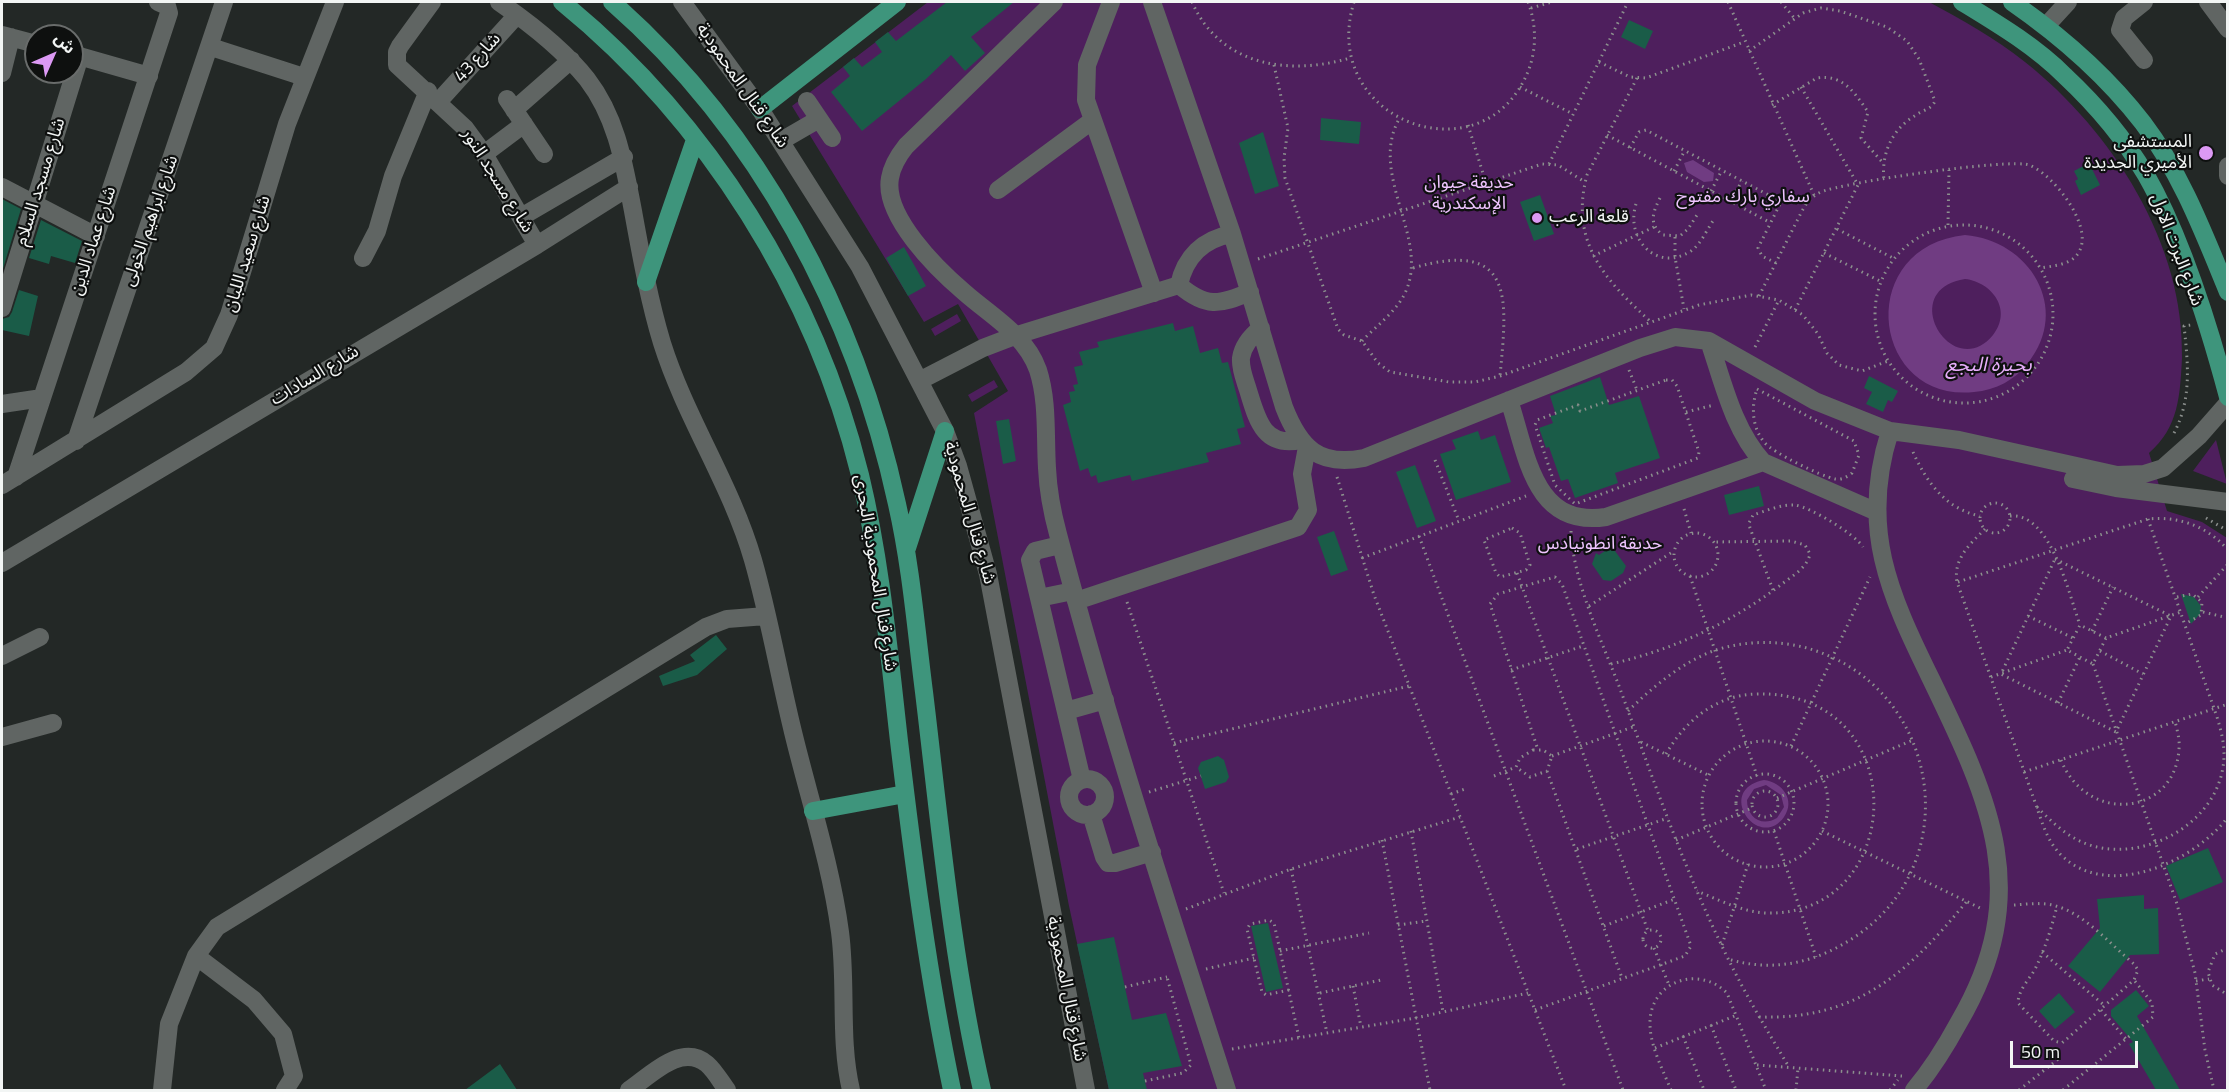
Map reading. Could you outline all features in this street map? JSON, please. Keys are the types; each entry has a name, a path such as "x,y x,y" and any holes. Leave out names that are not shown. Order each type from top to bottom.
{"main road":[{"name":"شارع قنال المحمودية البحرى","path":"562,2 628,63 695,140 736,195 780,268 818,347 845,422 862,487 880,584 925,943 952,1090"},
{"name":"شارع قنال المحمودية البحرى","path":"612,2 648,36 708,103 760,174 806,251 844,331 874,415 906,549 953,936 982,1090"},
{"path":"760,109 897,2"},
{"name":"شارع البرت الاول","path":"1962,2 2032,47 2064,75 2122,140 2146,175 2165,215 2224,371 2228,397"},
{"name":"شارع البرت الاول","path":"2012,2 2046,26 2083,57 2143,124 2188,200 2228,292"},
{"path":"646,282 695,140"},
{"path":"906,549 945,431"},
{"path":"813,811 905,794"}],"street":[{"name":"شارع ابراهيم الخولى","path":"76,441 211,47 224,2"},
{"name":"شارع سعيد اللبان","path":"9,481 186,372 214,348 224,333 304,77 335,2"},
{"name":"شارع مسجد النور","path":"432,2 397,52 396,59 401,71 434,96 465,128 484,154 537,245"},
{"path":"499,2 571,60 604,105 624,157 646,282 662,341 681,396 724,482 743,530 813,811 840,931 846,1088"},
{"name":"شارع قنال المحمودية","path":"682,2 760,109 860,267 945,431 969,502 988,574 1086,1090"},
{"path":"1054,2 906,146 892,167 889,180 890,195 901,220 923,249 962,290 1017,335 1029,352 1042,386 1049,488 1060,544 1105,700 1140,790 1152,852 1227,1090"},
{"path":"1111,2 1091,54 1085,77 1086,100 1154,293"},
{"path":"1039,598 1074,596 1121,586 1298,526 1308,510 1302,474 1304,444 1284,407 1232,234 1152,2"},
{"path":"2046,26 2068,2"},
{"path":"2144,2 2124,18 2121,30 2144,60"},
{"path":"2208,2 2228,28"},
{"name":"شارع عماد الدين","path":"9,481 42,398 149,76 169,13 163,4"},
{"name":"شارع 43","path":"363,258 377,231 393,176 434,96 517,15"},
{"path":"2,73 6,36 24,41"},
{"path":"211,47 304,77"},
{"path":"84,57 149,76"},
{"path":"484,154 515,111 571,60"},
{"name":"شارع مسجد السلام","path":"2,308 5,285 34,204 68,84"},
{"path":"807,101 832,138"},
{"path":"515,111 544,154"},
{"path":"781,141 819,119"},
{"path":"998,190 1093,120"},
{"path":"521,217 624,157"},
{"path":"2228,166 2228,176"},
{"path":"2,187 96,236"},
{"name":"شارع السادات","path":"2,563 537,245 629,187"},
{"path":"1179,285 1185,266 1197,250 1213,239 1232,234"},
{"path":"919,381 983,348 1017,335 1179,285"},
{"path":"1179,285 1196,297 1210,303 1225,302 1250,292"},
{"path":"1261,328 1247,341 1241,358 1241,368 1258,422 1267,433 1280,440 1304,444 1333,461 1364,458 1623,354 1675,337 1709,341 1815,400 1890,431 1912,435 1957,452 2228,502"},
{"path":"1709,341 1737,420 1763,462 1877,512"},
{"path":"2,404 42,398"},
{"path":"1509,400 1541,490 1554,506 1571,517 1581,519 1606,517 1763,462"},
{"path":"2128,483 2163,468 2199,436 2228,403"},
{"path":"1890,431 1880,471 1877,512 1884,568 1905,626 1945,707 1991,822 1998,855 1993,904 1999,920 1982,980 1952,1035 1914,1090"},
{"path":"1060,544 1038,550 1031,556 1082,780"},
{"path":"162,1090 169,1024 196,956 217,927 706,627 727,620 766,616"},
{"path":"2,656 40,637"},
{"path":"1066,711 1105,700"},
{"path":"2,737 53,723"},
{"path":"1082,780 1099,783 1105,794 1102,807 1091,814 1080,813 1069,799 1072,787 1082,780"},
{"path":"1105,794 1140,790"},
{"path":"1091,814 1104,857 1108,863 1152,852"},
{"path":"196,956 254,1000 283,1034 294,1076 285,1090"},
{"path":"629,1090 673,1059 688,1056 706,1064 727,1090"}],"path":[{"path":"1192,2 1204,24 1225,46 1251,60 1274,65 1313,66 1350,58"},
{"path":"1354,2 1348,29 1350,58 1368,93 1399,119 1426,128 1447,129 1468,125 1503,106 1520,87 1534,49 1531,8 1528,2"},
{"path":"1531,8 1552,2"},
{"path":"1549,164 1628,2"},
{"path":"1728,2 1814,195"},
{"path":"1781,2 1795,19"},
{"path":"1749,51 1803,13 1821,8 1840,11 1898,33 1914,49 1935,98 1935,104 1899,128 1889,144 1883,163 1884,181"},
{"path":"1599,62 1636,78 1646,78 1744,42"},
{"path":"1274,65 1288,128 1283,168 1338,328 1344,335 1362,341 1378,363 1397,374 1462,382 1500,376 1684,310 1715,300 1741,296 1759,296 1779,300 1795,310 1811,324 1827,353 1839,365 1862,370 1888,360"},
{"path":"1772,105 1821,77 1851,87 1868,112 1861,138 1883,163"},
{"path":"1636,78 1585,182 1583,216 1593,256 1613,286 1651,322"},
{"path":"1520,87 1573,114"},
{"path":"1801,87 1858,185"},
{"path":"1362,341 1397,306 1407,289 1413,268 1390,158 1391,138 1399,119"},
{"path":"1468,125 1486,183"},
{"path":"1630,148 1639,132 1644,129 1779,201 1759,243 1758,251 1761,256 1776,263"},
{"path":"1607,135 1770,223"},
{"path":"1674,171 1685,150"},
{"path":"1759,296 1802,211 1814,195 1826,190 1950,170 2019,163 2039,170 2055,183 2080,226 2083,242 2073,259 2041,268"},
{"path":"1242,265 1534,166 1549,164 1567,169 1585,182"},
{"path":"1711,191 1722,170"},
{"path":"1948,225 1950,170"},
{"path":"1730,201 1742,181"},
{"path":"1795,310 1858,185"},
{"path":"1660,198 1653,212 1654,226 1663,235 1675,237 1688,229 1697,215"},
{"path":"1636,204 1632,222 1636,236 1644,247 1655,254 1675,257 1697,246 1713,221"},
{"path":"1948,225 1974,225 2000,231 2022,246 2041,268 2053,303 2052,330 2040,361 2018,386 1994,398 1954,403 1916,389 1888,360 1877,335 1875,322 1880,281 1893,258 1923,234 1948,225"},
{"path":"1593,256 1654,226"},
{"path":"1837,229 1893,258"},
{"path":"1675,237 1675,257 1684,310"},
{"path":"1824,253 1880,281"},
{"path":"1413,268 1443,261 1468,260 1484,266 1496,278 1503,293 1506,309 1500,376"},
{"path":"1747,362 1779,300"},
{"path":"2174,434 2183,410 2188,380 2184,326 2204,322"},
{"path":"1623,354 1637,390"},
{"path":"1669,379 1675,382 1699,452 1698,458 1575,504 1555,485 1535,422 1539,418 1578,405 1580,411 1637,390 1669,379"},
{"path":"1757,389 1787,405 1848,436 1857,447 1858,462 1852,474 1842,479 1827,477 1781,454 1763,441 1759,432 1752,406 1757,389"},
{"path":"1435,460 1460,521"},
{"path":"1333,461 1362,558 1409,686 1566,1090"},
{"path":"1362,558 1541,490"},
{"path":"1678,491 1691,533"},
{"path":"1773,590 1749,523 1753,515 1796,505 1806,508 1855,537 1864,549"},
{"path":"1989,505 2002,505 2010,516 2008,525 2002,531 1993,533 1985,529 1980,516 1989,505"},
{"path":"2010,516 2022,517 2036,526 2047,538 2080,625 2106,638 2181,612"},
{"path":"1571,517 1571,541 1589,606 1676,840 1721,946 1789,1067"},
{"path":"1958,582 2148,519 2170,519 2195,525 2216,538 2228,550"},
{"path":"2036,806 2062,831 2090,845 2119,850 2154,844 2191,822 2216,789 2223,768 2224,747 2214,708 2148,519"},
{"path":"1512,528 1518,530 1530,565 1517,573 1503,578 1498,576 1484,543 1485,538 1512,528"},
{"path":"1985,529 1962,555 1956,569 1958,582 2036,806 2048,837 2060,854 2085,870 2110,875 2162,865 2204,842 2228,817"},
{"path":"1589,606 1674,551 1680,539 1691,533 1704,534 1714,542 1719,553 1716,565 1708,574 1690,576"},
{"path":"1419,536 1623,1090"},
{"path":"1611,664 1657,652 1708,632 1773,590 1807,563 1810,551 1796,542 1714,542"},
{"path":"1674,551 1676,564 1690,576 1757,776"},
{"path":"2055,559 2171,616"},
{"path":"2001,674 2055,559"},
{"path":"2198,597 2228,564"},
{"path":"1791,746 1872,572 1876,582"},
{"path":"1517,573 1648,931"},
{"path":"1535,1010 1684,956 1690,949 1690,940 1560,581 1555,577 1548,577 1498,594 1490,604 1538,750"},
{"path":"1121,586 1224,893"},
{"path":"2092,631 2113,587"},
{"path":"2176,597 2187,594 2198,597 2202,602 2203,612 2198,618 2185,624"},
{"path":"2203,612 2228,618"},
{"path":"2028,616 2073,638"},
{"path":"2116,732 2171,616"},
{"path":"1991,677 2067,650 2080,625"},
{"path":"2093,664 2106,638"},
{"path":"1628,711 1668,676 1714,651 1743,644 1772,642 1799,646 1832,657 1852,667 1877,687 1898,712 1913,740 1923,773 1926,806 1923,839 1910,873 1893,901 1869,926 1844,944 1816,957 1772,966 1728,959"},
{"path":"1511,670 1583,645"},
{"path":"2067,650 2093,664 2154,844 2177,904 2196,981 2205,1050 2214,1090"},
{"path":"2100,651 2143,674"},
{"path":"2058,703 2080,657"},
{"path":"2001,674 2116,732"},
{"path":"1174,743 1409,686"},
{"path":"1666,754 1692,720 1730,698 1766,693 1811,704 1828,713 1846,729 1867,760 1873,777 1876,806 1870,837 1864,852 1848,876 1831,891 1799,908 1764,913 1697,891"},
{"path":"2024,772 2228,704"},
{"path":"2061,760 2073,783 2089,797 2115,805 2140,801 2160,788 2174,769 2179,748 2175,721"},
{"path":"1494,776 1516,767 1524,754 1538,750 1552,756 1633,727"},
{"path":"1777,798 1913,740"},
{"path":"1768,741 1791,746 1813,763 1823,779 1828,800 1822,831 1810,848 1784,864 1766,867 1748,864 1727,854 1707,828 1702,801 1709,775 1720,759 1745,743 1768,741"},
{"path":"1640,742 1709,775"},
{"path":"1552,756 1547,771 1623,979"},
{"path":"1516,767 1530,777 1547,771"},
{"path":"1140,790 1201,776"},
{"path":"1757,776 1773,776 1787,785 1792,792 1794,808 1791,815 1781,828 1774,831 1757,831 1749,827 1738,814 1739,791 1743,784 1757,776"},
{"path":"1451,794 1465,789"},
{"path":"1760,791 1770,791 1777,798 1778,809 1770,816 1760,816 1752,808 1753,798 1760,791"},
{"path":"1676,840 1752,808"},
{"path":"1184,909 1292,868 1460,817"},
{"path":"1577,849 1668,818"},
{"path":"1411,831 1443,1012"},
{"path":"1774,831 1816,957"},
{"path":"1822,831 1984,910 1993,904 2057,906 2078,917 2134,964 2138,970 2133,980 2062,1043 2054,1041 2021,1009 2018,998 2043,952 2057,906"},
{"path":"1382,840 1430,1090"},
{"path":"1721,946 1748,864"},
{"path":"1292,868 1327,1033"},
{"path":"1604,926 1675,899"},
{"path":"1759,1017 1811,1015 1845,1006 1869,994 1913,960 1967,901"},
{"path":"1398,925 1427,920"},
{"path":"1289,990 1268,995 1262,992 1248,925 1273,922 1289,990 1299,1038"},
{"path":"1648,931 1659,934 1660,943 1654,948"},
{"path":"1648,931 1643,938 1644,942 1646,946 1654,948"},
{"path":"1280,951 1369,933"},
{"path":"1654,948 1669,985"},
{"path":"2228,948 2221,950 2211,959 2209,979 2217,990 2228,995"},
{"path":"2043,952 2105,1006"},
{"path":"1145,1081 1183,1073 1191,1065 1167,977"},
{"path":"1671,1090 1655,1048 1650,1027 1650,1014 1654,1003 1669,985 1686,978 1709,981 1726,993 1738,1015 1766,1090"},
{"path":"2196,981 2209,979"},
{"path":"2063,1090 2150,1021 2154,1012 2152,1003 2133,980"},
{"path":"1320,993 1381,981"},
{"path":"1353,986 1361,1027"},
{"path":"1228,1050 1416,1018 1528,993"},
{"path":"2101,1010 2126,1039"},
{"path":"1655,1048 1738,1015"},
{"path":"1711,1025 1736,1090"},
{"path":"1683,1036 1704,1090"},
{"path":"2019,1090 2061,1057"},
{"path":"1756,1065 1902,1076"},
{"path":"1890,1090 1909,1066"},
{"path":"1796,1090 1798,1068"}],"green space":[{"name":"حديقة انطونيادس","path":"928,2 1929,2 1990,37 2025,62 2087,121 2114,156 2157,232 2171,273 2180,315 2182,358 2176,410 2167,432 2149,453 2167,511 2202,522 2227,538 2227,1090 1109,1090 1069,906 974,413 1008,391 958,304 924,322 792,106"},
{"path":"957,314 961,321 935,336 931,329"},
{"path":"994,380 998,387 972,402 968,395"},
{"path":"2216,440 2227,484 2193,471"}],"water":[{"path":"1693,160 1714,173 1713,181 1704,182 1687,172 1684,163"},
{"name":"بحيرة البجع","path":"1965,235 1988,240 2008,249 2025,263 2037,280 2044,300 2046,320 2041,342 2023,369 2004,383 1974,392 1939,389 1913,374 1896,350 1889,322 1891,293 1905,266 1929,246","holes":["1965,279 1975,281 1991,291 1997,299 2001,316 1999,326 1993,335 1977,347 1962,348 1948,342 1938,330 1933,314 1934,299 1944,287"]},
{"path":"1764,780 1771,781 1785,793 1788,798 1787,811 1774,826 1763,827 1754,823 1746,815 1742,805 1743,795 1749,786","holes":["1766,785 1781,795 1784,807 1777,818 1766,822 1761,821 1750,812 1747,800 1754,789"]}],"building":[{"path":"947,2 1014,2 971,37 985,53 965,71 951,55 926,79 862,131 831,92 850,76 843,67 854,58 862,67 882,52 875,42 888,32 896,41"},
{"path":"1629,20 1653,31 1645,49 1621,37"},
{"path":"1321,118 1361,122 1359,144 1320,140"},
{"path":"1263,132 1279,186 1255,194 1239,143"},
{"path":"2089,163 2100,185 2081,195 2075,181 2078,179 2074,171"},
{"name":"قلعة الرعب","path":"1540,195 1554,234 1534,241 1520,202"},
{"path":"2,199 21,209 2,272"},
{"path":"41,220 82,241 75,263 51,256 49,264 29,258"},
{"path":"904,247 926,286 908,296 886,258"},
{"path":"19,290 38,296 29,336 2,330 2,319 9,317 12,312"},
{"path":"1173,323 1175,331 1193,326 1200,353 1218,348 1222,363 1228,362 1245,427 1237,429 1241,444 1206,453 1209,462 1132,481 1130,475 1098,483 1096,475 1091,477 1088,468 1080,471 1063,405 1071,402 1069,392 1075,391 1073,385 1078,384 1074,367 1083,365 1079,352 1099,347 1097,342"},
{"path":"1869,376 1898,391 1892,402 1888,400 1883,412 1866,404 1872,392 1864,388"},
{"path":"1600,377 1609,405 1639,396 1660,458 1615,473 1618,483 1575,498 1568,479 1561,481 1549,447 1546,448 1539,428 1553,423 1550,416 1556,415 1550,396"},
{"path":"1009,419 1016,461 1003,464 996,421"},
{"path":"1478,431 1481,440 1495,435 1511,482 1456,500 1440,454 1456,449 1452,440"},
{"path":"1415,465 1436,521 1417,528 1396,472"},
{"path":"1759,486 1764,506 1729,515 1724,495"},
{"path":"1334,531 1348,570 1331,576 1317,537"},
{"path":"1609,548 1615,551 1626,566 1623,573 1611,581 1603,580 1592,564 1596,553 1599,555"},
{"path":"2181,594 2194,597 2201,606 2200,614 2191,624"},
{"path":"716,635 727,649 697,675 663,686 659,676 695,661 690,655"},
{"path":"1218,756 1224,760 1229,777 1226,782 1205,789 1198,768 1201,762"},
{"path":"2208,848 2223,882 2180,900 2166,866"},
{"path":"2144,895 2144,909 2158,908 2159,954 2130,955 2100,992 2068,966 2100,928 2097,899"},
{"path":"1268,923 1283,988 1266,992 1251,926"},
{"path":"1114,937 1132,1020 1166,1013 1182,1066 1143,1073 1147,1090 1109,1090 1077,944"},
{"path":"2136,990 2149,1006 2137,1016 2180,1090 2156,1090 2129,1044 2133,1042 2111,1016 2111,1010"},
{"path":"2059,993 2075,1012 2055,1029 2039,1011"},
{"path":"500,1064 517,1090 465,1090"}],"place":[{"name":"المستشفى الأميري الجديدة","path":"2206,153"},
{"name":"قلعة الرعب","path":"1537,218"}],"park label":[{"name":"حديقة حيوان الإسكندرية","path":"1469,194"},
{"name":"سفاري بارك مفتوح","path":"1743,198"}]}
